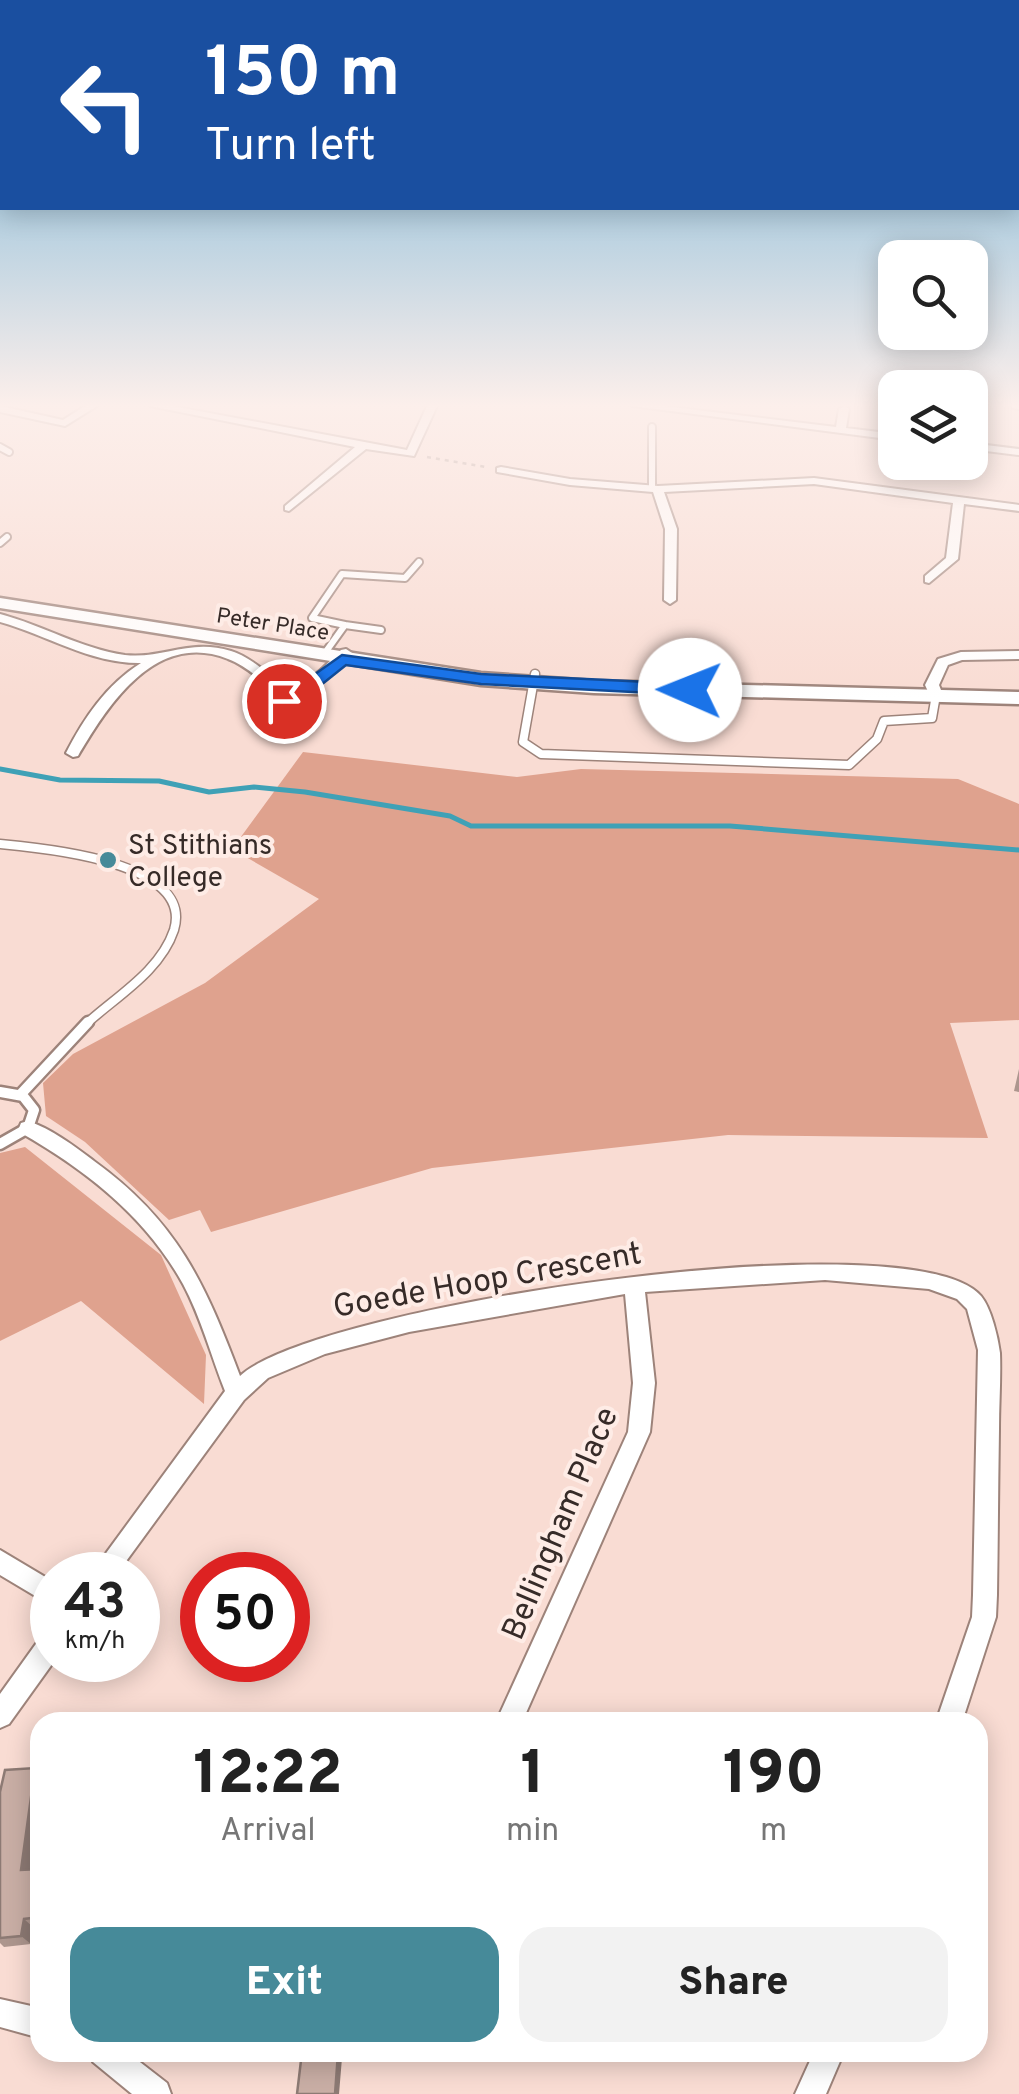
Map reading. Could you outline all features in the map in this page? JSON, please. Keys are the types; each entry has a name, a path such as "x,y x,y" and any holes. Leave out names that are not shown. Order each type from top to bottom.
{"main road":[{"name":"Peter Place","path":"0,600 398,664 534,679 934,690 1019,698"},
{"name":"Peter Place","path":"934,690 1019,686"}],"street":[{"path":"289,508 294,504"},
{"path":"661,504 671,529 670,600"},
{"path":"929,580 952,559 959,504"},
{"path":"987,504 1019,508"},
{"path":"0,618 113,660 132,674"},
{"path":"113,660 152,659 194,650 230,655 280,688 276,693 280,700 304,694 338,655"},
{"path":"934,690 943,662 952,658 1019,656"},
{"path":"73,753 89,722 132,674 152,659"},
{"path":"258,722 272,732 292,731 308,714 304,694"},
{"path":"28,1128 63,1147 97,1174 172,1247 192,1282 236,1393"},
{"name":"Goede Hoop Crescent","path":"119,1552 236,1393 260,1371 323,1345 409,1323 634,1284 856,1272 930,1280 964,1293 976,1304 989,1350 984,1617 952,1712"},
{"name":"Bellingham Place","path":"513,1712 639,1432 644,1382 634,1284"},
{"path":"0,1562 30,1580"},
{"path":"0,1714 30,1672"},
{"path":"0,2013 30,2020"},
{"path":"115,2062 156,2094"},
{"path":"810,2094 825,2062"}],"lane":[{"path":"0,543 7,537"},
{"path":"381,630 312,618 342,574 405,578 418,562"},
{"path":"338,655 345,625"},
{"path":"534,679 524,742 541,754 834,766 860,758 877,739 884,720 932,718 934,690"},
{"path":"0,844 134,868 164,889 173,907 174,928 158,960 72,1037 20,1095"},
{"path":"0,1092 20,1095 34,1110 28,1128 0,1144"}],"shaded area":[{"path":"303,752 517,777 581,769 958,779 1019,804 1019,1020 950,1023 988,1138 728,1135 432,1168 211,1232 200,1210 169,1220 85,1142 46,1116 43,1083 73,1054 205,983 319,899 232,849"},
{"path":"25,1147 161,1255 206,1355 204,1404 81,1301 0,1341 0,1153"}],"building":[{"path":"30,1768 30,1804 21,1870 30,1870 30,1918 24,1919 21,1936 0,1938 0,1792 5,1770"},
{"path":"301,2062 337,2062 335,2094 297,2094"}],"waterway":[{"path":"0,769 60,780 159,781 209,792 254,787 305,792 450,816 471,826 730,826 1019,850"}],"place":[{"name":"St Stithians College","path":"108,860"}],"route":[{"path":"284,701 305,699 310,694 308,688 342,660 481,679 690,690"}]}
